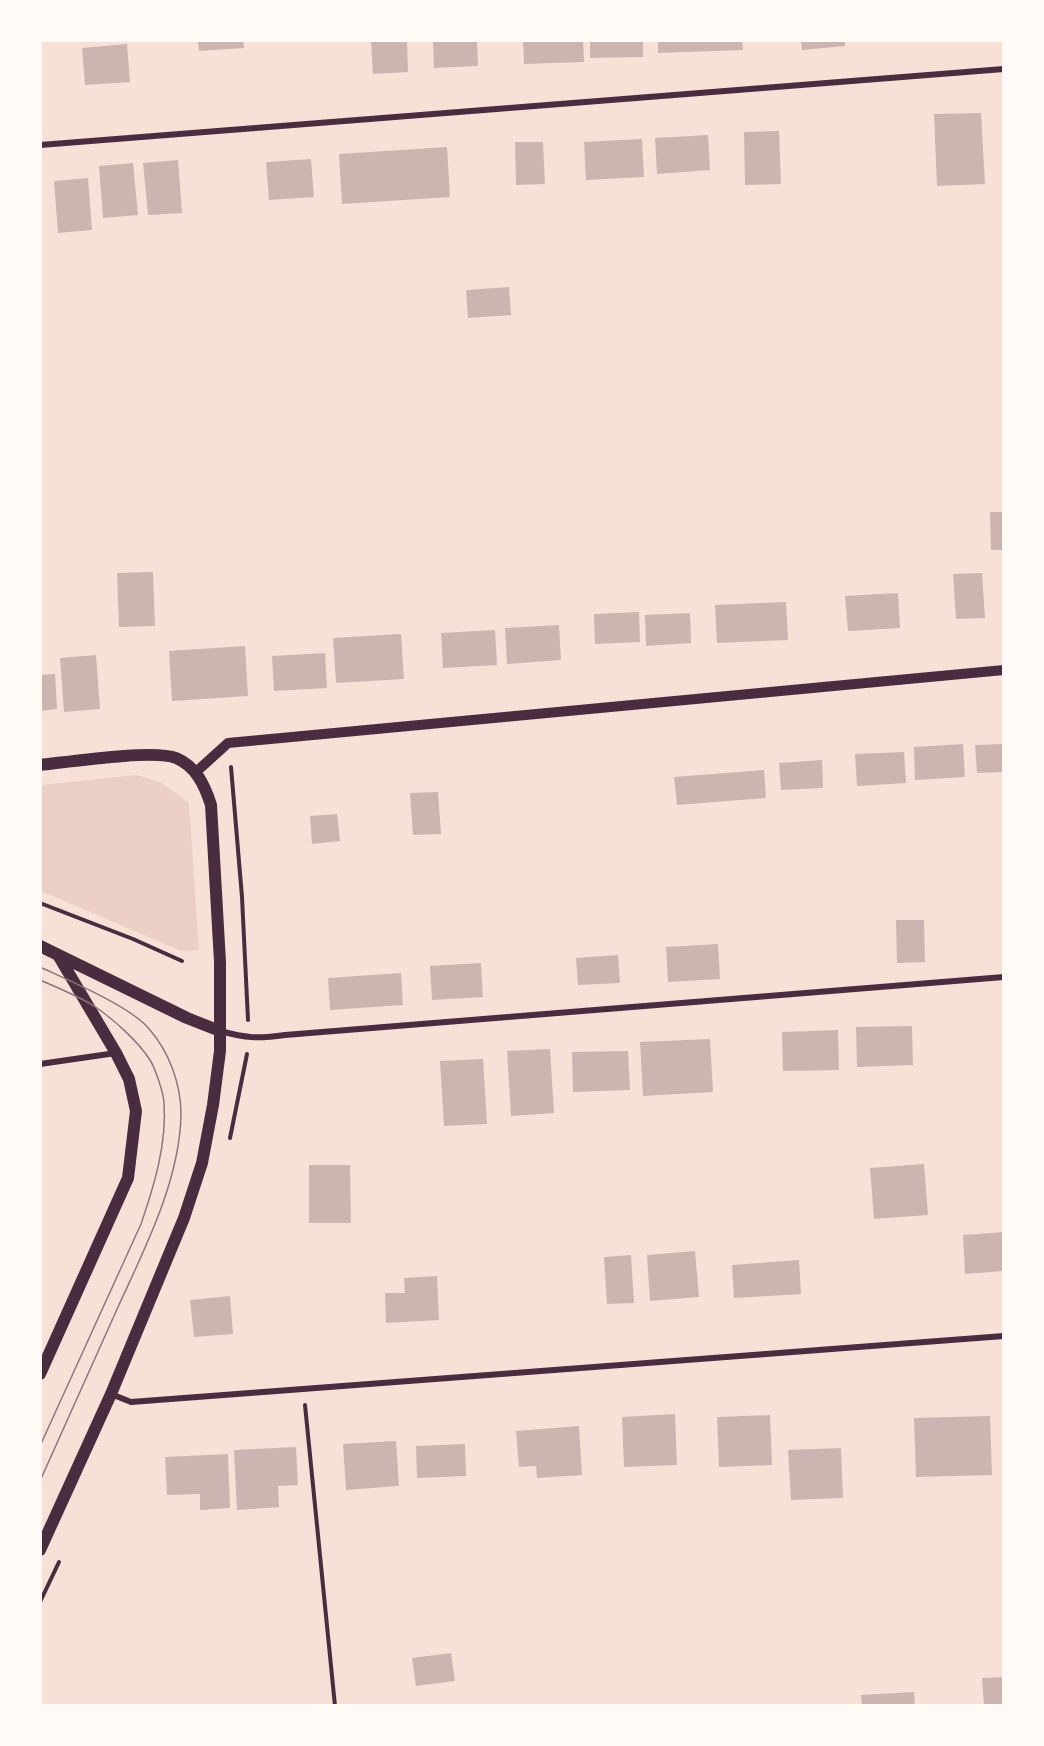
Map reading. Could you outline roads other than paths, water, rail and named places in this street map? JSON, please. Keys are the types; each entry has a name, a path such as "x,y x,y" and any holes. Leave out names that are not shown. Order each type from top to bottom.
{"main road":[{"path":"40,765 148,754 176,757 196,772 206,789 211,805 220,962 220,1051 215,1094 202,1163 184,1218 111,1394 40,1550"},
{"path":"40,946 187,1018 220,1031"},
{"path":"40,1374 128,1178 136,1111 129,1079 116,1053 58,955"}],"street":[{"path":"40,145 1004,69"},
{"path":"196,772 228,743 1004,670"},
{"path":"220,1031 250,1038 1004,977"},
{"path":"40,1064 116,1053"},
{"path":"111,1394 131,1402 1004,1336"}],"tram line":[{"path":"40,967 115,1003 150,1030 163,1048 173,1069 179,1091 181,1114 175,1164 159,1213 40,1481"},
{"path":"40,980 94,1006 132,1038 150,1060 164,1099 164,1134 158,1165 141,1224 40,1446"}]}
